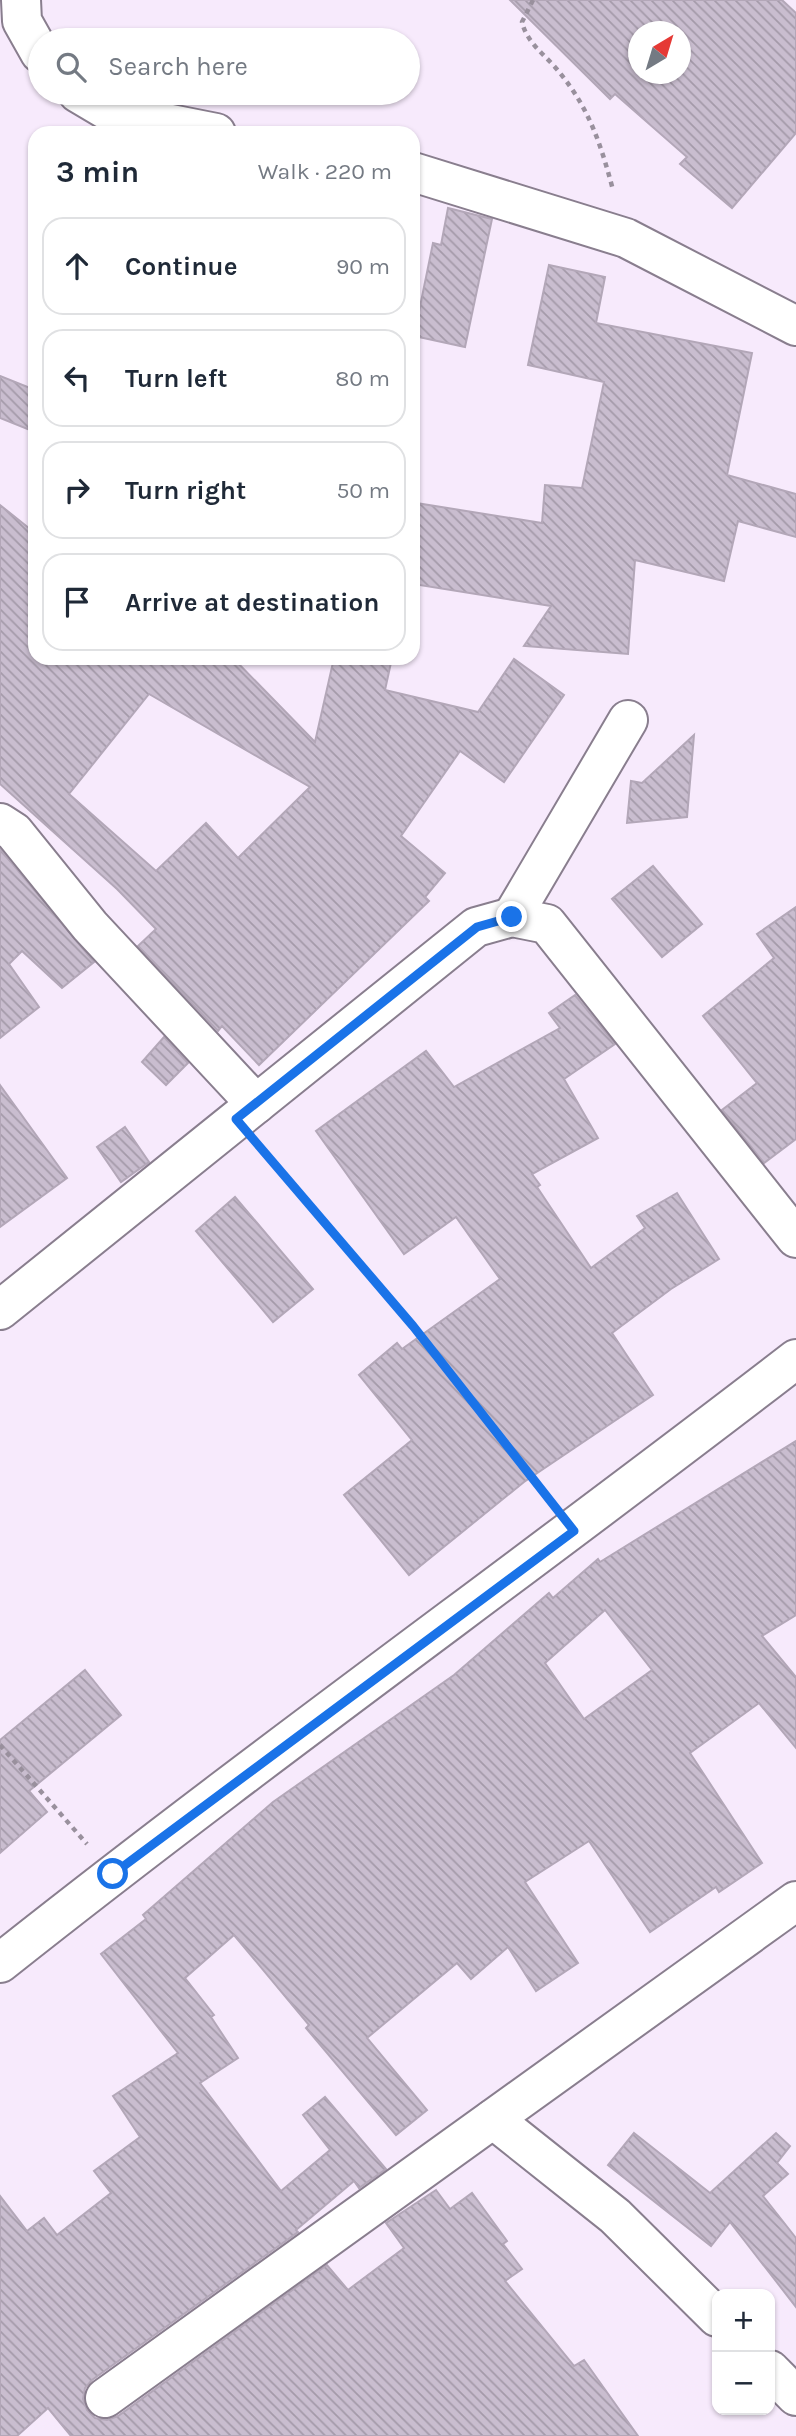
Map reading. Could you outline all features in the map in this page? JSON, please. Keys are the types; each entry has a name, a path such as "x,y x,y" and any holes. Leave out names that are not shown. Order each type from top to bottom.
{"street":[{"path":"22,0 22,21 28,32"},
{"path":"98,105 110,112 181,126"},
{"path":"420,174 626,238 796,327"},
{"path":"512,917 628,720"},
{"path":"0,823 14,832 246,1111"},
{"path":"0,1310 477,927 512,917 547,924 796,1238"},
{"path":"0,1963 113,1874 574,1531 796,1359"},
{"path":"104,2398 796,1901"},
{"path":"493,2119 615,2216 712,2312"},
{"path":"775,2375 796,2396"}],"path":[{"path":"533,0 522,22 525,34 561,73 598,133 626,238"},
{"path":"246,1111 574,1531"},
{"path":"0,1745 113,1874"}],"building":[{"path":"510,0 782,0 796,13 796,133 732,208 680,164 687,157 615,94 610,99"},
{"path":"448,208 492,219 465,347 420,337 420,307 433,243 441,245"},
{"path":"549,265 605,277 596,323 752,353 727,475 796,494 796,537 738,521 724,581 635,560 628,654 524,646 551,606 420,585 420,504 542,523 545,485 582,488 604,382 528,365"},
{"path":"0,376 28,387 28,429 0,418"},
{"path":"0,505 28,527 28,665 240,665 315,742 332,665 390,665 385,690 478,712 514,659 564,695 504,782 460,751 401,836 445,873 425,897 429,901 259,1065 222,1026 218,1031 138,946 156,929 117,889 0,784","holes":["149,694 310,787 238,858 206,823 156,871 69,794"]},
{"path":"694,735 687,817 627,823 631,781 642,783"},
{"path":"0,849 94,962 62,988 22,951 9,964 39,1007 0,1038"},
{"path":"653,866 702,924 662,957 612,899"},
{"path":"796,907 796,1139 764,1163 722,1110 757,1083 703,1016 774,958 757,934"},
{"path":"575,995 615,1044 564,1079 598,1138 532,1174 540,1185 537,1187 591,1268 645,1228 637,1216 677,1193 719,1259 671,1289 612,1333 653,1395 524,1482 409,1575 344,1495 412,1440 359,1375 397,1343 402,1349 500,1279 456,1217 404,1254 316,1131 426,1051 454,1087 560,1028 549,1013"},
{"path":"164,1037 188,1063 166,1085 142,1062"},
{"path":"0,1085 67,1178 0,1227"},
{"path":"125,1127 149,1162 121,1182 97,1147"},
{"path":"235,1197 313,1289 273,1322 196,1231"},
{"path":"796,1441 796,1615 762,1636 796,1677 796,1748 759,1703 690,1753 762,1863 719,1892 716,1887 650,1932 589,1841 525,1882 578,1963 536,1991 508,1947 471,1979 457,1963 367,2038 427,2110 396,2135 306,2028 309,2025 234,1935 185,1978 214,2015 211,2017 238,2058 200,2083 281,2191 330,2150 303,2115 325,2097 386,2169 359,2188 354,2181 296,2230 298,2232 92,2380 85,2388 83,2399 87,2410 95,2418 107,2420 118,2416 327,2265 348,2290 404,2248 386,2223 436,2190 450,2209 472,2193 507,2241 503,2244 522,2269 505,2281 574,2366 584,2360 638,2436 71,2436 48,2408 17,2436 0,2436 0,2196 27,2231 44,2218 57,2235 111,2193 94,2171 140,2137 113,2096 178,2053 101,1954 146,1919 143,1915 273,1802 454,1675 549,1593 553,1598 598,1559 600,1562","holes":["605,1610 652,1670 584,1719 545,1663"]},
{"path":"85,1670 121,1715 29,1791 47,1812 0,1853 0,1740"},
{"path":"634,2133 710,2193 776,2133 790,2146 777,2163 788,2174 763,2196 796,2238 796,2307 730,2222 711,2246 608,2165"}],"route":[{"path":"113,1874 574,1531 413,1326 236,1119 477,927 512,917"}]}
